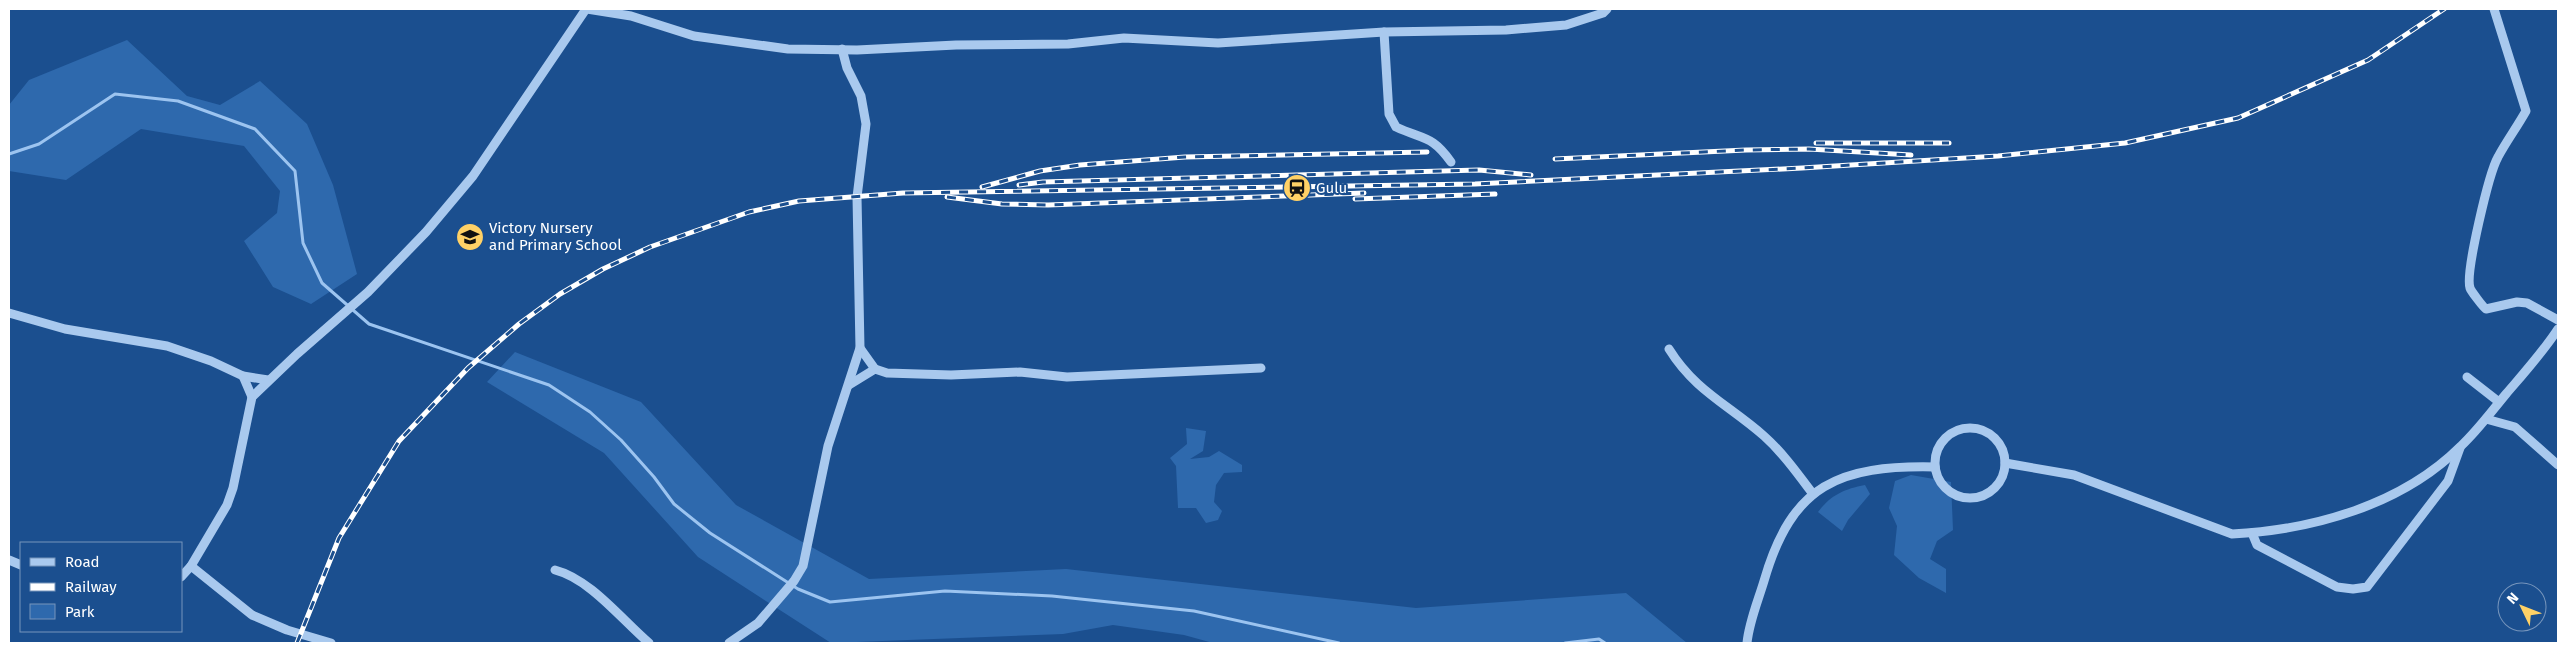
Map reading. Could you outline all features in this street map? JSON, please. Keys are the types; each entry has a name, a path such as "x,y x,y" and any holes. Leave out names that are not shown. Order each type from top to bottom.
{"street":[{"path":"182,576 191,566 227,505 233,488 252,397 268,380 368,292 426,232 473,176 587,9 631,16 694,36 788,48 842,49 1068,44 1124,38 1218,44 1384,32 1506,30 1566,25 1603,13 1607,9"},
{"path":"2494,9 2526,111 2497,159 2484,197 2470,271 2470,290 2486,309 2518,302 2527,303 2558,320"},
{"path":"1384,32 1389,114 1396,127 1428,138 1442,149 1452,162"},
{"path":"729,643 758,622 794,581 802,566 828,446 860,348 857,197 866,124 861,96 847,68 842,49"},
{"path":"9,313 65,329 167,346 211,361 243,376 268,380"},
{"path":"2005,463 2074,474 2232,534 2252,533 2338,518 2380,501 2429,473 2460,447 2486,419 2558,329"},
{"path":"860,348 875,369 886,373 1020,372 1068,377 1261,368"},
{"path":"1669,349 1680,366 1706,392 1779,450 1814,494"},
{"path":"849,385 875,369"},
{"path":"243,376 252,397"},
{"path":"2467,377 2500,402"},
{"path":"2486,419 2515,427 2558,465"},
{"path":"1976,427 1993,435 2004,450 2005,469 1997,486 1982,496 1964,498 1947,490 1936,475 1935,468 1934,457 1942,440 1957,429 1976,427"},
{"path":"2252,533 2257,546 2338,587 2353,589 2366,587 2448,481 2460,447"},
{"path":"1747,643 1777,540 1796,510 1825,485 1852,473 1879,468 1935,468"},
{"path":"191,566 252,615 287,630 331,643"},
{"path":"555,570 572,575 587,586 648,643"}],"green space":[{"path":"127,40 187,96 220,105 260,81 307,124 333,185 357,274 311,304 273,287 244,241 277,213 280,191 244,146 141,129 66,180 9,171 9,105 29,80"},
{"path":"515,352 641,402 736,505 869,579 1066,569 1416,608 1626,593 1687,643 1213,643 1184,635 1113,625 1063,634 831,643 698,557 604,453 487,382"},
{"path":"1186,428 1206,431 1203,451 1190,459 1209,457 1219,451 1242,465 1242,472 1224,473 1216,485 1214,502 1222,511 1218,520 1206,523 1196,508 1178,508 1176,466 1170,458 1187,444"},
{"path":"1911,475 1951,482 1953,530 1937,541 1930,559 1946,569 1946,593 1919,578 1894,555 1897,526 1889,508 1895,481"},
{"path":"1865,485 1870,494 1848,520 1842,531 1818,512 1838,494"}],"waterway":[{"path":"9,154 39,144 115,94 178,101 255,129 295,171 303,243 322,283 369,324 549,385 590,412 621,440 654,477 674,504 710,533 798,589 830,602 945,591 1052,596 1194,611 1339,643"},
{"path":"1565,643 1599,639 1605,643"}],"railway":[{"path":"297,643 339,538 399,441 468,368 519,324 560,294 603,269 650,247 749,212 799,201 903,193 1475,184 1802,168 1998,156 2125,143 2238,118 2368,60 2444,9"},
{"path":"1816,143 1949,143"},
{"path":"1555,159 1809,149 1911,155"},
{"path":"982,187 1040,171 1080,165 1185,157 1427,152"},
{"path":"1019,185 1043,182 1479,170 1531,175"},
{"path":"947,197 1002,204 1048,205 1364,193"},
{"path":"1355,199 1495,194"}],"place":[{"name":"Gulu","path":"1297,188"},
{"name":"Victory Nursery and Primary School","path":"470,237"}]}
